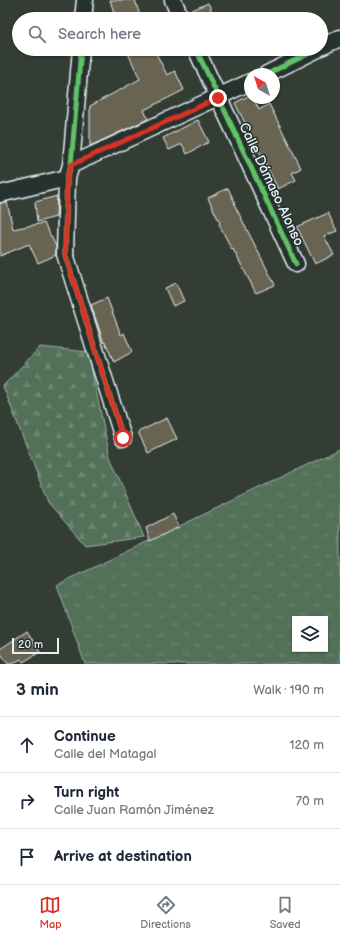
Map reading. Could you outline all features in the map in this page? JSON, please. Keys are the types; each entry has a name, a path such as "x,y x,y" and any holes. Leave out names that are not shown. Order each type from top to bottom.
{"street":[{"path":"84,12 85,0"},
{"path":"173,0 179,12"},
{"path":"328,44 340,38"},
{"path":"80,56 69,171 65,254 123,438"},
{"name":"Calle Dámaso Alonso","path":"199,56 296,264"},
{"path":"279,68 304,56"},
{"path":"0,194 69,171 244,85"}],"green space":[{"path":"40,347 88,352 110,457 144,537 85,545 48,502 3,386"},
{"path":"340,449 340,664 85,664 57,585"}],"building":[{"path":"110,0 135,0 139,12 114,12"},
{"path":"208,3 212,12 188,12"},
{"path":"129,56 158,56 167,75 175,71 184,90 144,110 148,119 90,146 90,106 140,79"},
{"path":"244,98 244,104 256,104 259,110 269,104 301,168 292,173 296,180 278,189 235,103"},
{"path":"198,120 209,142 187,154 182,144 169,150 163,138"},
{"path":"228,188 235,203 234,204 275,285 256,293 233,249 232,250 208,198"},
{"path":"57,196 56,217 37,222 35,202"},
{"path":"7,202 13,229 44,223 56,246 56,255 38,263 29,244 0,256 0,203"},
{"path":"328,213 337,231 324,236 334,255 315,264 297,227"},
{"path":"176,283 184,301 173,306 165,288"},
{"path":"107,298 121,335 124,333 132,352 114,362 105,342 104,343 91,305"},
{"path":"167,418 177,439 148,453 138,432"},
{"path":"173,514 179,527 150,541 146,528"},
{"path":"27,631 40,652 23,662 21,659 12,664 8,664 0,652 0,649"}],"cycle path":[{"path":"80,56 71,165 67,178 65,254 123,438"},
{"path":"199,56 296,264"},
{"path":"279,68 304,56"}],"route":[{"path":"123,438 65,254 67,178 71,165 218,98"}]}
